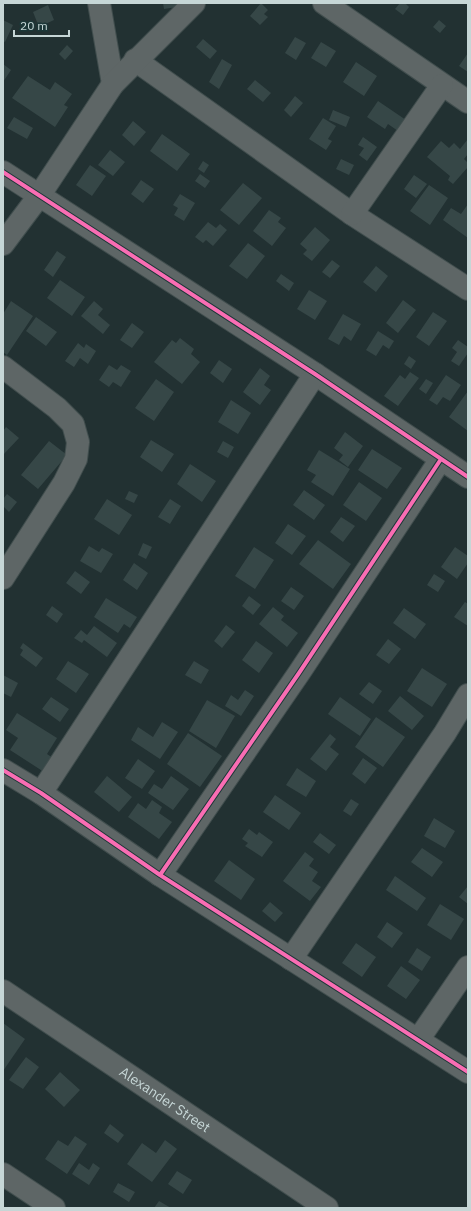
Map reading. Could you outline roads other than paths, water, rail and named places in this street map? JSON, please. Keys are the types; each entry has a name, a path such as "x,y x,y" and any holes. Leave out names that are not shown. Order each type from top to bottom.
{"street":[{"path":"99,3 113,84"},
{"path":"3,244 39,196 113,84 135,60 194,3"},
{"path":"324,3 468,102"},
{"path":"135,60 352,214 468,289"},
{"path":"352,214 442,85"},
{"path":"3,172 314,374 468,477"},
{"path":"3,367 57,408 73,424 78,442 76,459 64,483 3,578"},
{"path":"42,793 314,374"},
{"path":"160,875 299,673 441,459"},
{"path":"291,959 445,732 468,695"},
{"path":"3,770 42,793 160,875 468,1072"},
{"path":"418,1040 468,967"},
{"name":"Alexander Street","path":"3,991 327,1208"},
{"path":"3,1174 54,1208"}]}
